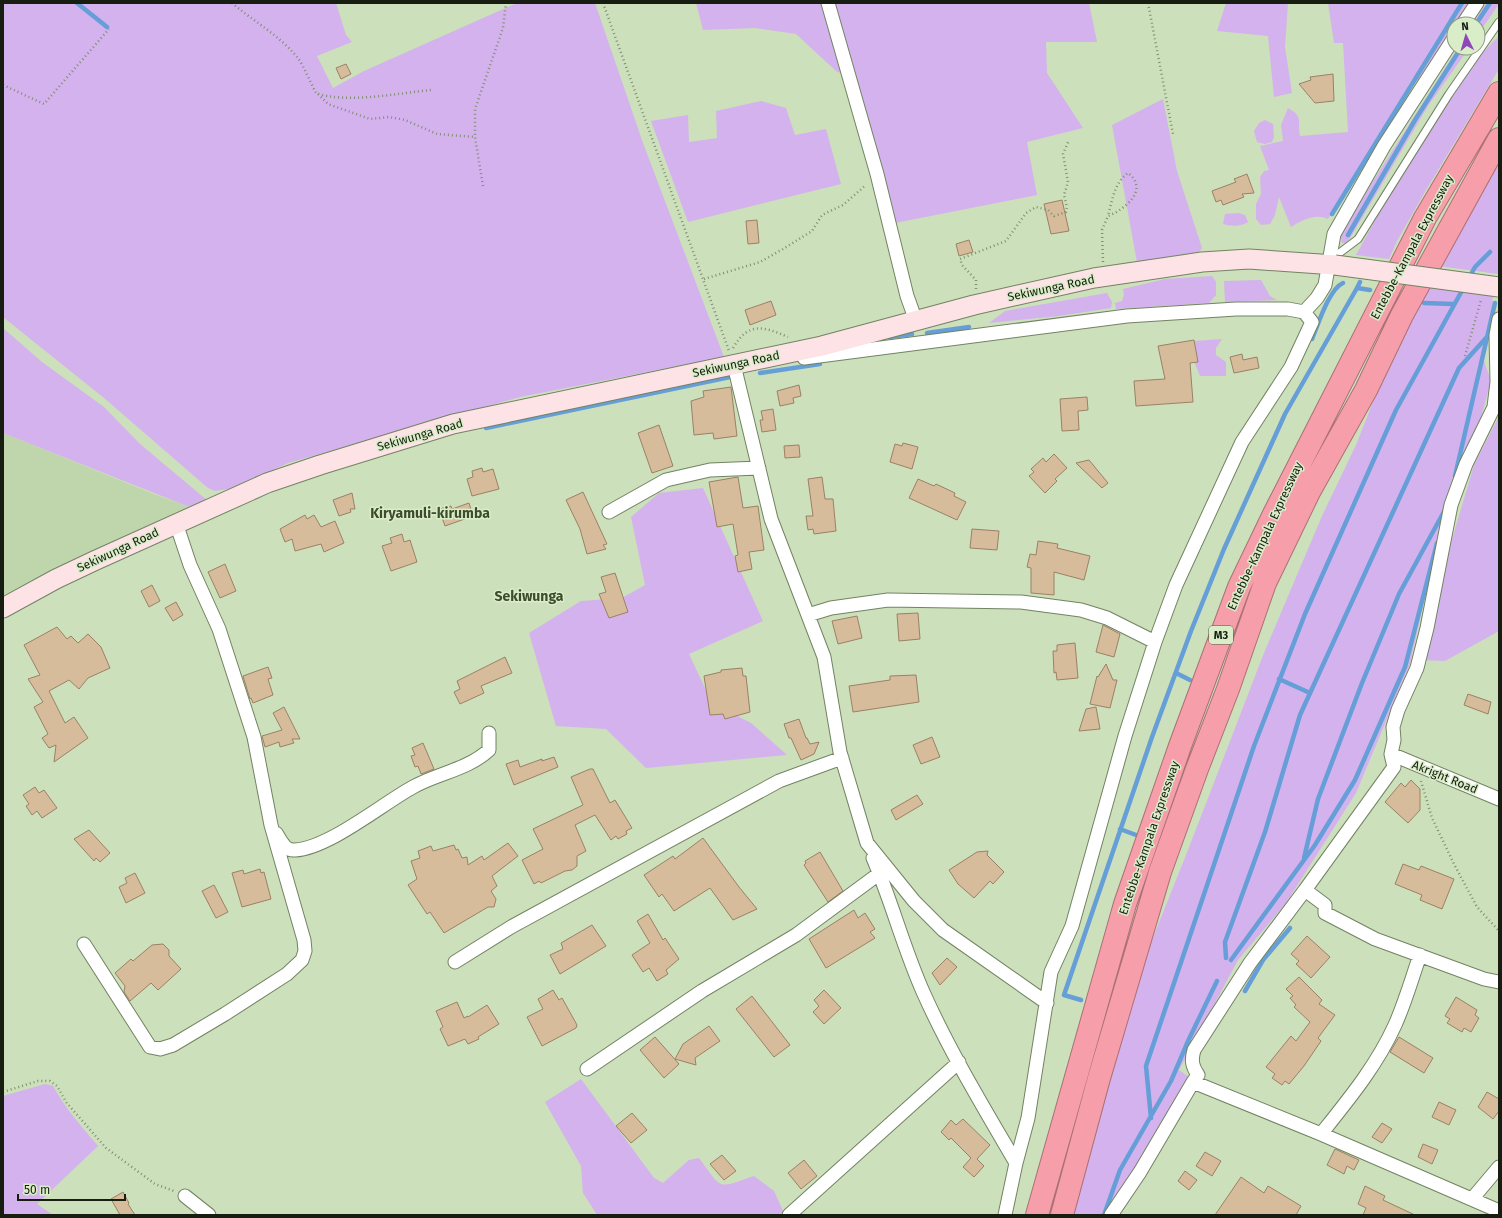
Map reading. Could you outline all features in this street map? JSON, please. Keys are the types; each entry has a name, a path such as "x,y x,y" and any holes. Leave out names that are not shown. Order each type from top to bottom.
{"highway":[{"name":"Entebbe-Kampala Expressway","path":"1037,1215 1125,904 1180,746 1239,587 1274,514 1422,225 1499,93"},
{"name":"Entebbe-Kampala Expressway","path":"1062,1215 1099,1078 1160,872 1228,689 1265,583 1309,492 1366,390 1402,315 1499,139"}],"main road":[{"name":"Sekiwunga Road","path":"3,608 56,579 176,523 267,483 452,424 822,346 977,304 1106,276 1202,262 1249,259 1331,263 1499,287"}],"street":[{"path":"828,3 878,174 908,296 916,321"},
{"path":"1468,16 1477,3"},
{"path":"1304,312 1318,298 1325,285 1331,263 1334,234 1384,146 1446,50"},
{"path":"1005,1215 1016,1162 1028,1118 1051,972 1072,926 1125,736 1154,642 1179,578 1242,442 1291,367 1305,338 1312,322 1304,312 1288,309 1236,309 1127,316 782,361 734,365 771,519 824,657 842,758 867,843 880,873 904,947 924,995 959,1062 1016,1162"},
{"path":"1111,1215 1140,1172 1198,1075 1193,1066 1192,1058 1194,1050 1250,963 1394,767 1391,754 1394,740 1392,727 1417,668 1427,628 1450,506 1466,464 1494,407 1497,382 1496,335 1499,319"},
{"path":"609,512 666,480 710,470 759,468"},
{"path":"84,944 150,1047 160,1049 173,1045 296,968 305,952 304,940 271,825 254,737 219,629 190,565 176,523"},
{"path":"808,615 831,608 888,600 1021,602 1073,608 1088,612 1107,618 1154,642"},
{"path":"271,825 284,846 288,849 302,849 320,843 413,787 463,768 482,757 489,750 489,733"},
{"name":"Akright Road","path":"1391,754 1499,799"},
{"path":"455,962 511,927 779,781 842,758"},
{"path":"867,843 914,901 943,930 1047,1003"},
{"path":"587,1069 702,991 796,935 880,873"},
{"path":"1305,890 1325,905 1325,913 1375,939 1484,979 1499,982"},
{"path":"1321,1134 1362,1084 1389,1038 1396,1023 1420,955"},
{"path":"789,1215 959,1062"},
{"path":"1193,1082 1321,1134 1499,1211"},
{"path":"1472,1199 1499,1167"},
{"path":"185,1196 209,1215"}],"lane":[{"path":"1331,263 1358,240 1449,94 1499,22"}],"path":[{"path":"232,3 252,20 284,42 298,59 316,93 328,104 370,119 389,116 405,120 437,134 475,138"},
{"path":"483,186 475,138 475,109 503,28 506,3"},
{"path":"603,3 730,354 736,344 747,332 760,327 791,338"},
{"path":"1148,3 1173,134"},
{"path":"3,85 44,104 109,29"},
{"path":"316,93 328,97 365,97 431,90"},
{"path":"977,304 976,280 962,265 960,259 1006,241 1026,213 1036,207 1048,210 1054,216 1066,212 1067,207 1064,195 1068,182 1063,154 1069,140"},
{"path":"1106,276 1102,255 1102,230 1108,216 1115,189 1123,177 1128,173 1134,181 1136,193 1125,207 1108,216"},
{"path":"704,279 760,262 783,249 812,231 822,215 843,204 878,174"},
{"path":"1465,356 1470,337 1475,327 1482,295"},
{"path":"1408,762 1423,783 1432,818 1463,881 1477,907 1499,931"},
{"path":"3,1092 38,1081 50,1081 57,1086 66,1102 106,1148 155,1184 185,1196"}],"shaded area":[{"path":"3,3 336,3 346,35 352,42 317,56 333,88 364,71 517,3 595,3 643,143 724,357 520,397 288,463 234,488 215,491 208,488 104,398 3,317"},
{"path":"696,3 823,3 842,74 836,71 796,34 755,28 703,30"},
{"path":"834,3 1089,3 1097,42 1046,42 1047,73 1083,128 1027,142 1037,195 895,223"},
{"path":"1226,3 1288,3 1285,47 1292,93 1274,97 1268,36 1217,31"},
{"path":"1328,3 1468,3 1460,16 1446,16 1446,37 1418,81 1413,78 1328,219 1323,217 1313,217 1291,227 1279,197 1275,215 1270,224 1261,225 1256,219 1256,204 1261,194 1260,177 1264,171 1269,170 1260,146 1283,141 1281,125 1288,108 1296,114 1299,119 1300,136 1348,132 1343,43 1334,43"},
{"path":"1486,3 1499,4 1486,23 1486,16 1478,16"},
{"path":"1499,36 1499,69 1426,190 1397,241 1389,259 1356,255 1388,197 1477,58 1479,56 1486,56 1486,49"},
{"path":"1453,56 1463,56 1428,106 1349,240 1342,243 1340,233"},
{"path":"1163,99 1177,171 1202,248 1199,252 1137,262 1112,125"},
{"path":"761,101 786,108 795,135 826,129 841,184 688,222 651,121 688,115 689,142 717,138 716,111"},
{"path":"1265,120 1273,124 1274,137 1272,142 1265,144 1257,142 1254,131 1259,123"},
{"path":"1499,156 1498,274 1439,266"},
{"path":"1239,213 1245,215 1248,222 1236,226 1223,224 1225,214"},
{"path":"1212,276 1216,282 1216,295 1209,303 1116,309 1115,303 1122,301 1124,295 1123,289 1165,279"},
{"path":"1261,280 1270,296 1277,300 1225,302 1224,281"},
{"path":"1427,287 1494,295 1492,300 1495,303 1484,361 1491,381 1480,421 1458,464 1435,552 1410,664 1356,793 1286,903 1238,960 1179,1070 1196,1082 1115,1215 1072,1215 1123,1024 1152,940 1264,653 1322,516 1356,445 1395,346"},
{"path":"1107,293 1112,302 1111,308 1059,316 989,323 1005,311"},
{"path":"3,328 42,362 104,407 140,444 208,501 192,508 3,433"},
{"path":"1222,339 1216,348 1216,355 1226,362 1226,376 1200,376 1192,356 1195,341"},
{"path":"1499,403 1499,631 1445,661 1419,660 1427,624 1474,465 1497,420"},
{"path":"3,433 156,495 192,508 3,605"},
{"path":"703,488 763,621 689,654 712,703 751,723 787,755 646,768 606,729 556,726 529,633 581,601 622,598 645,585 631,517 659,493"},
{"path":"581,1079 654,1178 663,1183 689,1160 699,1158 712,1176 721,1184 733,1183 754,1176 774,1191 783,1211 779,1215 597,1215 583,1193 581,1166 545,1102"},
{"path":"45,1084 53,1086 68,1110 98,1146 37,1204 53,1215 3,1215 3,1096"}],"building":[{"path":"346,64 351,74 341,79 336,68"},
{"path":"1333,74 1334,101 1315,103 1299,84 1311,80 1310,77"},
{"path":"1247,174 1254,193 1242,194 1244,197 1223,205 1221,200 1216,202 1212,191 1236,182 1234,179"},
{"path":"1062,200 1069,231 1051,234 1044,204"},
{"path":"757,220 759,243 748,244 746,221"},
{"path":"969,240 973,252 959,256 956,244"},
{"path":"771,301 776,315 750,325 745,310"},
{"path":"1194,340 1198,362 1190,363 1193,402 1136,406 1134,381 1165,379 1158,346"},
{"path":"1242,354 1243,360 1257,357 1259,368 1234,373 1230,357"},
{"path":"799,385 801,396 793,398 794,403 780,406 777,391"},
{"path":"731,387 737,436 714,439 713,433 694,435 691,401 704,397 703,391"},
{"path":"1087,397 1088,410 1078,411 1079,430 1062,431 1060,399"},
{"path":"773,409 776,430 762,432 760,420 763,420 761,411"},
{"path":"659,425 673,466 652,473 638,433"},
{"path":"903,443 918,447 912,469 890,462 895,444 902,446"},
{"path":"799,445 800,457 785,458 784,446"},
{"path":"1054,454 1067,468 1055,479 1057,481 1045,493 1029,476 1034,472 1031,469 1043,458 1046,462"},
{"path":"1089,460 1108,483 1102,488 1076,463"},
{"path":"482,468 483,472 493,469 499,489 472,496 467,479 473,477 472,471"},
{"path":"738,477 743,508 758,506 764,550 749,552 752,569 738,572 735,556 738,555 733,524 717,527 709,482"},
{"path":"822,477 825,499 833,499 836,531 814,534 813,529 808,530 806,516 813,516 808,479"},
{"path":"918,479 934,486 936,484 955,493 954,496 966,502 957,520 909,498"},
{"path":"583,492 607,544 603,545 606,549 587,554 580,529 566,500"},
{"path":"352,493 355,509 350,509 351,512 339,516 333,500"},
{"path":"469,503 473,516 445,526 439,509 451,506 452,509"},
{"path":"305,515 307,519 314,515 321,527 335,521 344,543 324,552 321,544 295,551 292,539 285,542 280,529"},
{"path":"972,529 999,531 997,550 970,548"},
{"path":"402,534 404,542 410,540 417,562 391,571 382,546 392,543 390,538"},
{"path":"1038,541 1058,544 1057,548 1090,556 1084,580 1054,572 1054,595 1031,593 1031,568 1027,567 1030,554 1036,555"},
{"path":"225,564 236,591 220,598 208,572"},
{"path":"615,573 628,612 609,618 599,594 606,592 601,577"},
{"path":"152,585 160,601 149,607 141,591"},
{"path":"176,602 183,615 173,621 165,608"},
{"path":"918,613 920,639 899,641 897,614"},
{"path":"857,616 862,638 838,644 832,621"},
{"path":"1103,625 1120,634 1114,657 1096,652"},
{"path":"57,627 67,639 71,636 78,643 88,634 101,647 110,668 88,678 79,689 69,680 49,691 65,723 74,717 88,738 54,762 56,745 49,748 42,738 48,734 34,707 43,702 28,679 40,675 24,645"},
{"path":"1075,643 1078,678 1057,680 1056,672 1054,673 1053,651 1057,651 1057,645"},
{"path":"505,657 512,673 481,686 484,693 460,704 454,692 460,689 457,681"},
{"path":"1106,664 1113,680 1117,680 1110,708 1090,704 1097,676 1098,677"},
{"path":"268,667 272,678 268,679 273,695 253,703 251,698 250,699 243,676"},
{"path":"742,668 743,676 746,676 750,712 725,719 723,714 710,715 704,676 721,672 721,670"},
{"path":"916,675 919,702 853,712 849,686 890,680 890,676"},
{"path":"1468,694 1491,702 1488,714 1464,705"},
{"path":"284,707 300,739 292,739 294,743 280,747 279,742 265,747 262,736 282,730 273,713"},
{"path":"1096,707 1100,729 1079,731 1086,709"},
{"path":"799,719 806,738 810,744 819,742 814,754 801,760 791,738 789,738 784,724"},
{"path":"932,737 940,757 921,764 913,745"},
{"path":"423,743 434,769 421,774 418,766 415,767 411,756 415,755 412,748"},
{"path":"554,757 558,767 514,785 506,764 518,760 520,767 542,759 542,761"},
{"path":"593,769 610,803 615,800 632,828 626,831 627,834 618,839 616,836 611,840 595,815 575,825 586,851 577,856 577,866 572,870 565,871 541,883 539,881 534,884 522,860 543,849 533,829 583,805 571,777"},
{"path":"1411,780 1420,789 1420,810 1408,823 1385,802 1401,783 1405,787"},
{"path":"35,787 39,793 44,790 57,808 42,818 37,811 32,815 26,806 29,804 23,795"},
{"path":"917,795 923,804 896,820 891,810"},
{"path":"89,830 110,853 100,862 96,858 94,861 74,839"},
{"path":"703,838 757,909 733,920 710,888 674,911 662,894 659,897 644,875 673,856 675,859"},
{"path":"508,843 518,856 492,876 497,886 491,891 496,899 494,907 488,907 444,933 430,912 427,914 408,885 417,879 411,861 420,858 418,851 431,846 433,851 454,845 456,850 458,849 462,858 467,857 468,865 482,856 484,860"},
{"path":"988,851 987,855 1004,872 993,884 990,881 974,898 958,884 949,870 977,852"},
{"path":"820,852 843,891 828,902 804,865 806,863 805,861"},
{"path":"1403,864 1419,870 1421,866 1454,879 1442,909 1420,900 1422,895 1395,884"},
{"path":"260,869 261,873 264,872 271,899 242,907 232,873 243,870 244,874"},
{"path":"135,873 145,893 126,903 119,887 127,883 125,878"},
{"path":"214,885 228,912 216,918 202,891"},
{"path":"854,910 858,918 865,913 875,929 870,932 875,938 826,968 809,939"},
{"path":"648,914 663,940 665,938 679,959 666,970 668,974 657,981 649,968 643,972 632,955 650,943 637,921"},
{"path":"592,925 606,946 560,974 550,955 563,949 561,943"},
{"path":"1307,936 1330,957 1311,978 1296,964 1299,961 1291,954"},
{"path":"163,944 169,950 169,956 181,969 158,990 151,983 130,1001 124,992 125,986 115,973 131,959 133,961 152,945"},
{"path":"947,958 957,967 940,985 932,973"},
{"path":"1299,977 1322,1000 1319,1004 1335,1015 1318,1038 1321,1041 1304,1066 1289,1084 1285,1081 1282,1085 1272,1078 1275,1074 1266,1067 1291,1036 1296,1041 1310,1022 1294,1007 1296,1005 1290,998 1293,996 1286,989"},
{"path":"553,990 559,1000 562,998 577,1025 576,1028 542,1046 527,1017 543,1009 538,999"},
{"path":"824,990 841,1008 824,1024 813,1012 819,1006 814,1000"},
{"path":"752,996 790,1045 774,1057 736,1009"},
{"path":"1456,997 1477,1010 1475,1015 1479,1018 1471,1032 1464,1028 1462,1032 1447,1023 1450,1019 1445,1016"},
{"path":"457,1002 464,1018 487,1005 499,1024 478,1037 479,1039 468,1044 465,1039 448,1046 440,1029 443,1027 436,1011"},
{"path":"709,1026 720,1041 695,1058 696,1065 675,1059 683,1044"},
{"path":"655,1037 679,1064 664,1078 640,1050"},
{"path":"1399,1037 1433,1058 1424,1073 1390,1052"},
{"path":"1487,1092 1499,1099 1499,1111 1493,1119 1478,1107"},
{"path":"1439,1102 1456,1110 1449,1125 1432,1117"},
{"path":"632,1113 647,1130 631,1143 616,1126"},
{"path":"963,1119 990,1145 977,1159 984,1166 974,1177 963,1167 971,1158 951,1138 949,1140 941,1132 951,1120 956,1125"},
{"path":"1382,1123 1392,1129 1382,1143 1372,1137"},
{"path":"1423,1144 1438,1150 1432,1164 1418,1157"},
{"path":"1335,1149 1359,1160 1354,1170 1347,1166 1344,1174 1327,1165"},
{"path":"1205,1152 1221,1161 1212,1176 1196,1166"},
{"path":"722,1155 736,1171 724,1180 710,1164"},
{"path":"804,1160 817,1176 801,1189 788,1173"},
{"path":"1185,1171 1197,1180 1189,1190 1178,1181"},
{"path":"1241,1177 1264,1193 1268,1186 1301,1206 1296,1215 1215,1215"},
{"path":"1365,1186 1385,1196 1383,1200 1415,1215 1363,1215 1366,1208 1358,1204"},
{"path":"123,1192 135,1215 120,1215 111,1199"}],"waterway":[{"path":"77,3 107,27"},
{"path":"1332,214 1462,3"},
{"path":"1481,16 1490,3"},
{"path":"1348,235 1415,120 1456,56"},
{"path":"1469,278 1475,267 1490,252"},
{"path":"1357,288 1360,282"},
{"path":"1312,339 1333,292 1343,283"},
{"path":"1151,1118 1146,1066 1254,746 1305,614 1396,410 1464,287"},
{"path":"1081,1000 1064,995 1152,737 1191,631 1224,549 1285,414 1357,288 1370,290"},
{"path":"1424,303 1453,304"},
{"path":"1455,476 1495,303"},
{"path":"927,333 969,327"},
{"path":"890,337 912,334"},
{"path":"1226,958 1225,942 1265,832 1300,715 1459,368 1486,338"},
{"path":"760,373 820,364"},
{"path":"486,428 730,377"},
{"path":"1304,858 1318,799 1362,683 1399,594 1446,508"},
{"path":"1231,960 1315,845 1355,780 1405,667 1437,543"},
{"path":"1176,673 1190,680"},
{"path":"1279,679 1310,693"},
{"path":"1120,829 1136,835"},
{"path":"1245,991 1263,960 1290,928"},
{"path":"1104,1215 1120,1170 1171,1081 1217,981"}],"district":[{"name":"Kiryamuli-kirumba","path":"430,513"},
{"name":"Sekiwunga","path":"529,596"}]}
